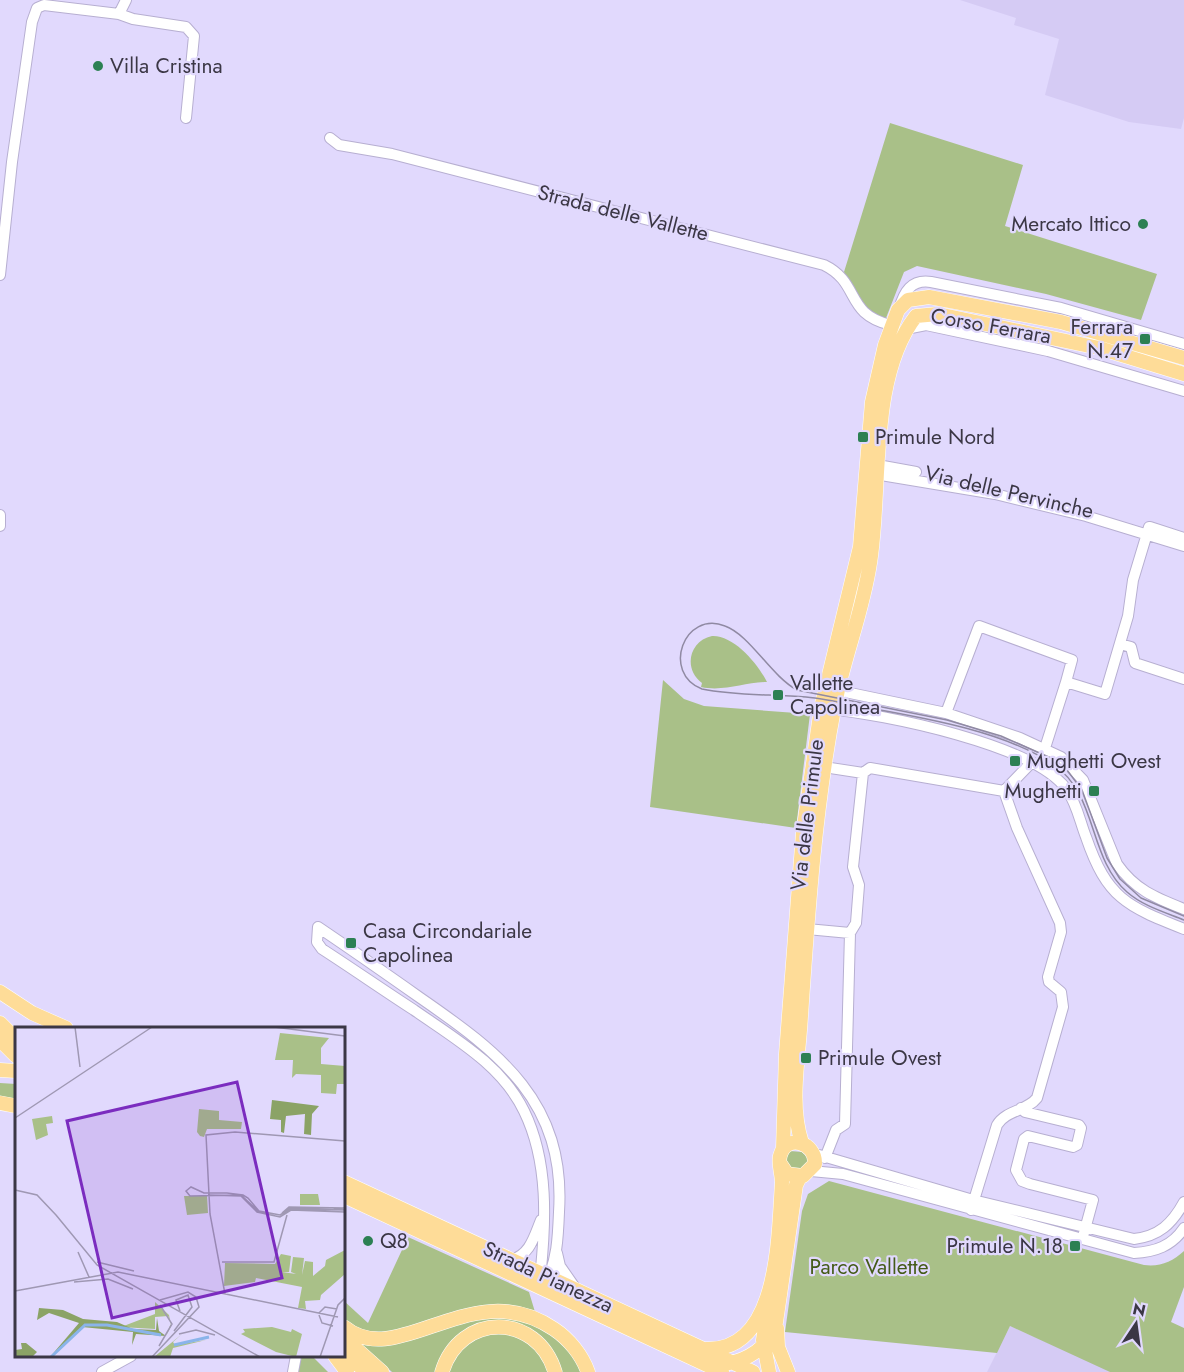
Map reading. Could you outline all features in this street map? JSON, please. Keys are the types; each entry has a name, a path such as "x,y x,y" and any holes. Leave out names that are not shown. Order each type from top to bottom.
{"main road":[{"name":"Corso Ferrara","path":"898,310 908,300 929,297 1031,315 1095,331 1184,358"},
{"name":"Via delle Primule","path":"783,1149 783,1092 800,928 813,755 870,566 873,469 872,402 891,325 898,310"},
{"name":"Corso Ferrara","path":"906,329 916,316 938,314 1091,346 1184,374"},
{"name":"Via delle Primule","path":"873,469 887,390 897,348 906,329"},
{"name":"Via delle Primule","path":"802,1143 797,1104 800,928 824,767 828,708"},
{"path":"0,992 32,1013 62,1027"},
{"path":"0,1023 8,1046"},
{"path":"0,1103 15,1106"},
{"path":"769,1372 763,1345 775,1252 783,1149 793,1143 802,1143 819,1156 815,1164 796,1185 777,1322 778,1347 788,1372"},
{"path":"781,1165 787,1174 806,1174"},
{"name":"Strada Pianezza","path":"345,1182 511,1260 543,1281 576,1290 701,1349 727,1367"},
{"name":"Strada Pianezza","path":"345,1196 543,1281 688,1357 753,1372"},
{"path":"701,1349 717,1350 743,1340 756,1324 768,1294"},
{"path":"345,1328 367,1339 386,1341 410,1336 469,1313 508,1311 541,1321 558,1331 576,1349 588,1372"},
{"path":"727,1367 744,1359 772,1337 777,1322"},
{"path":"442,1372 450,1353 466,1337 476,1331 499,1326 522,1331 534,1339 551,1360 555,1372"},
{"path":"345,1339 382,1372"},
{"path":"345,1353 366,1372"},
{"path":"336,1357 347,1372"}],"street":[{"path":"120,14 126,0"},
{"path":"0,275 12,162 36,8 44,5 120,14 133,19 186,27 194,36 186,118"},
{"name":"Strada delle Vallette","path":"330,138 339,145 392,154 824,265 837,271 864,314 891,325"},
{"name":"Corso Ferrara","path":"898,310 906,291 923,281 1018,298 1106,320 1184,344"},
{"name":"Corso Ferrara","path":"1018,298 1095,331"},
{"name":"Corso Ferrara","path":"906,329 926,324 1048,351 1184,391"},
{"name":"Via delle Pervinche","path":"873,469 995,494 1184,538"},
{"path":"0,515 0,525"},
{"path":"1066,682 1105,694 1120,644 1148,530"},
{"name":"Via delle Pervinche","path":"1148,530 1184,546"},
{"path":"946,713 979,626 1072,660 1045,748"},
{"path":"1120,644 1131,647 1135,663 1184,680"},
{"path":"832,689 946,713 1045,748 1061,757 1083,780 1113,857 1123,873 1142,891 1184,907"},
{"path":"828,708 942,731 1032,762 1049,772 1067,790 1099,872 1113,890 1144,913 1184,929"},
{"path":"972,1205 997,1125 1006,1115 1037,1098 1063,1007 1061,992 1049,982 1048,977 1061,932 1060,923 1017,828 1005,790 1032,762"},
{"name":"Via delle Primule","path":"824,767 863,773 870,768 1005,790"},
{"path":"863,773 853,867 859,885 856,923 850,933 845,1124 836,1130 819,1156 1082,1240 1134,1253 1152,1252 1168,1245 1184,1228"},
{"path":"543,1281 543,1186 537,1149 524,1110 504,1080 471,1050 322,949 317,942 318,927 474,1035 508,1065 519,1079 539,1111 553,1145 559,1186 557,1253 560,1266 576,1290"},
{"path":"800,928 850,933"},
{"path":"1021,1108 1025,1112 1079,1125 1081,1128 1077,1145 1073,1147 1028,1136 1024,1138 1016,1170 1022,1181 1029,1184 1093,1200 1082,1240"},
{"path":"806,1174 843,1174 972,1205 1134,1239 1148,1238 1165,1229 1184,1202"},
{"path":"511,1260 520,1258 528,1250 543,1215"},
{"path":"543,1281 557,1253"},
{"path":"102,1372 128,1357"},
{"path":"293,1372 296,1357"}],"shaded area":[{"path":"960,0 1184,0 1184,118 1181,129 1129,122 1045,95 1059,39 1014,25 1016,18"},
{"path":"1010,1326 1104,1368 1110,1372 987,1372"}],"green space":[{"path":"890,123 1023,165 1005,226 1157,274 1141,320 1046,294 917,266 904,272 886,318 870,311 855,295 844,272"},
{"path":"712,636 729,640 737,645 758,667 767,682 726,688 701,687 702,683 692,670 691,656 698,643"},
{"path":"663,680 684,699 704,706 810,714 796,828 650,807"},
{"path":"0,1083 15,1084 15,1099 0,1096"},
{"path":"790,1151 802,1152 808,1158 808,1166 792,1175 784,1157"},
{"name":"Parco Vallette","path":"829,1181 1144,1265 1165,1263 1184,1251 1184,1287 1171,1322 1184,1328 1184,1372 1110,1372 1010,1326 997,1353 785,1332 802,1211 808,1194"},
{"path":"408,1237 529,1292 535,1312 507,1306 486,1305 462,1310 410,1330 393,1334 376,1334 360,1330 345,1320 345,1302 368,1323"},
{"path":"475,1316 526,1319 564,1342 584,1372 558,1372 552,1356 491,1323 438,1372 392,1372 356,1340 395,1344"},
{"path":"492,1330 520,1338 534,1347 550,1372 446,1372 466,1342"},
{"path":"299,1357 313,1357 328,1372 296,1372"}],"tram line":[{"path":"1184,916 1141,898 1120,879 1107,858 1082,790 1067,770 1051,758 1001,736 947,720 797,690 787,684 743,638 725,626 711,623 698,627 689,635 680,658 683,670 690,681 702,689 727,693 814,698 915,716 990,735 1035,753 1054,765 1068,778 1078,793 1105,862 1114,878 1133,897 1184,920"}],"place":[{"name":"Villa Cristina","path":"98,66"},
{"name":"Mercato Ittico","path":"1143,224"},
{"name":"Ferrara N.47","path":"1145,339"},
{"name":"Primule Nord","path":"863,437"},
{"name":"Vallette Capolinea","path":"778,695"},
{"name":"Mughetti Ovest","path":"1015,761"},
{"name":"Mughetti","path":"1094,791"},
{"name":"Casa Circondariale Capolinea","path":"351,943"},
{"name":"Primule Ovest","path":"806,1058"},
{"name":"Q8","path":"368,1241"},
{"name":"Primule N.18","path":"1075,1246"}]}
